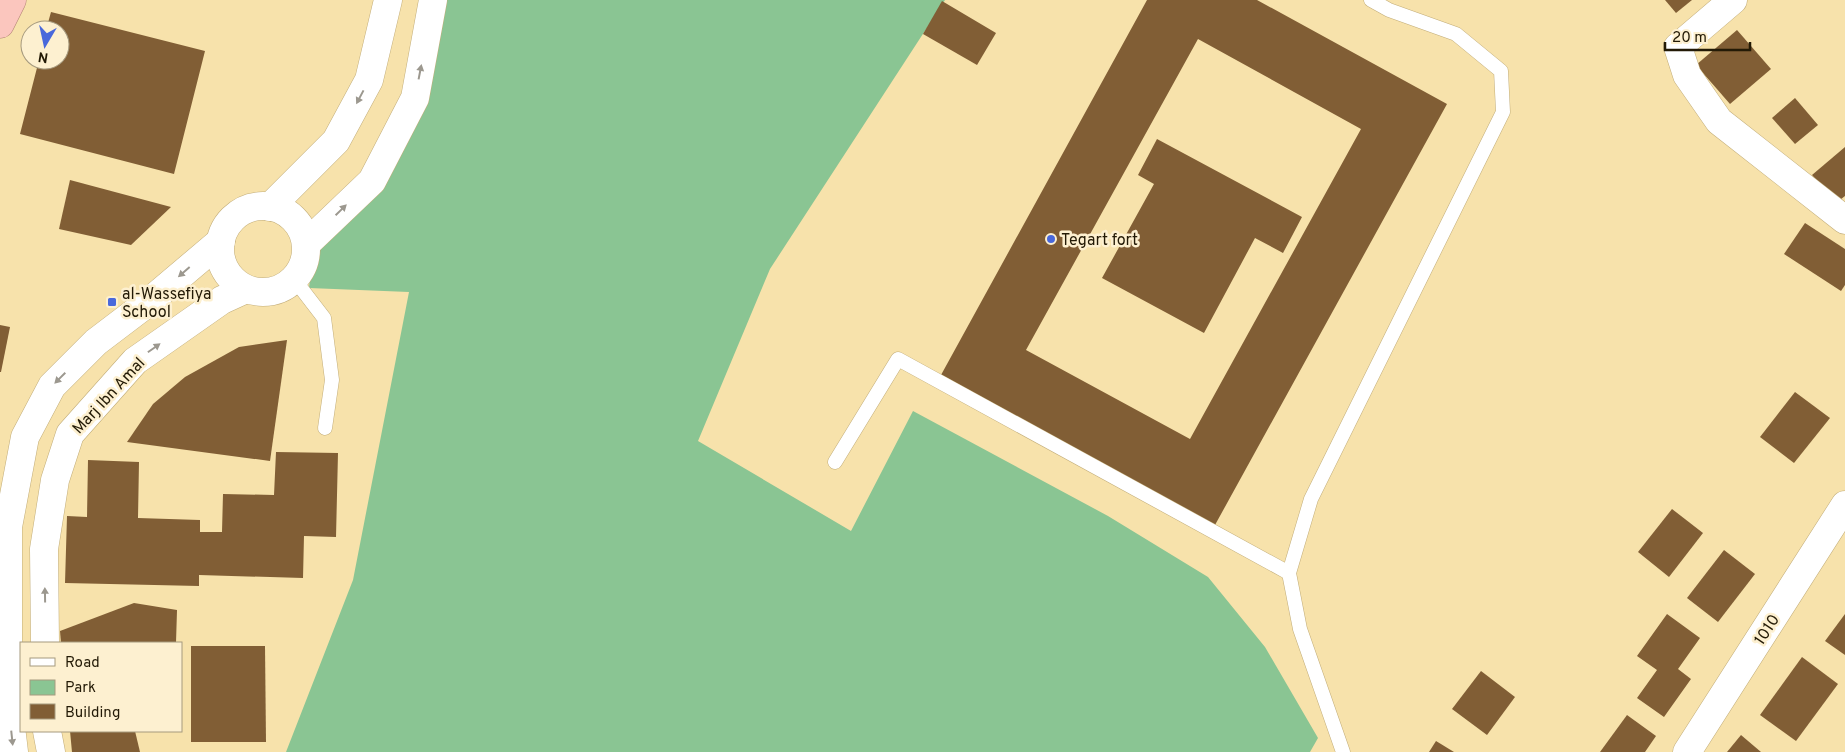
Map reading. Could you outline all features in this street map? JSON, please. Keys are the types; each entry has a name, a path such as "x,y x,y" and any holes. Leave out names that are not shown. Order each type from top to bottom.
{"highway":[{"path":"0,24 12,0"}],"street":[{"path":"270,207 336,140 369,80 388,0"},
{"path":"306,244 372,181 414,98 434,0"},
{"path":"1733,0 1678,47 1687,75 1719,121 1845,220"},
{"path":"246,289 234,281 225,269 220,255 221,240 226,227 235,216 246,209 260,206 270,207 287,213 297,222 304,234 306,244 305,261 299,274 294,279"},
{"path":"14,752 4,702 8,528 24,437 52,386 96,342 150,301 221,240"},
{"name":"Marj Ibn Amal","path":"45,642 44,549 55,480 70,434 135,361 222,300 246,289 260,292 275,291 288,285 294,279"},
{"name":"1010","path":"1687,752 1845,505"},
{"path":"47,732 51,752"}],"lane":[{"path":"1343,752 1300,629 1288,573 1311,499 1503,112 1501,71 1456,34 1389,10 1371,0"},
{"path":"294,279 324,318 332,380 325,428"},
{"path":"835,462 898,359 1288,573"}],"green space":[{"path":"446,0 945,0 770,269 698,441 851,531 913,411 1108,516 1208,577 1265,647 1318,738 1310,752 286,752 353,580 409,292 309,288 314,242 386,171"}],"building":[{"name":"Tegart fort","path":"1147,0 1257,0 1447,104 1215,525 941,375","holes":["1198,39 1361,129 1190,439 1026,350"]},
{"path":"1665,0 1692,0 1676,13"},
{"path":"942,1 996,33 977,65 923,34"},
{"path":"51,12 205,51 174,174 20,134 36,70 70,70 70,20 49,20"},
{"path":"1737,30 1771,69 1730,104 1696,65"},
{"path":"1795,98 1818,125 1795,144 1772,118"},
{"path":"1157,139 1302,217 1283,253 1255,238 1204,333 1102,278 1154,184 1138,175"},
{"path":"1845,147 1845,196 1836,203 1812,175"},
{"path":"70,180 171,207 131,245 59,229"},
{"path":"1805,223 1845,249 1845,285 1841,291 1784,254"},
{"path":"0,325 10,327 1,372 0,372"},
{"path":"287,340 270,461 127,442 153,404 185,377 239,347"},
{"path":"1795,392 1830,418 1794,463 1760,437"},
{"path":"276,452 338,453 336,537 304,536 303,578 199,575 199,586 65,583 67,516 87,517 88,460 139,462 138,518 200,520 200,532 222,532 223,494 274,495"},
{"path":"1672,509 1703,533 1669,577 1638,552"},
{"path":"1724,550 1755,574 1718,622 1687,598"},
{"path":"134,603 177,610 176,642 61,642 60,631"},
{"path":"1667,614 1700,638 1678,669 1691,679 1664,717 1637,698 1657,670 1637,656"},
{"path":"1845,614 1845,655 1825,641"},
{"path":"191,646 265,646 266,742 191,742"},
{"path":"1802,657 1838,684 1796,741 1760,715"},
{"path":"1481,671 1515,697 1487,735 1452,709"},
{"path":"1627,715 1656,736 1645,752 1600,752"},
{"path":"70,732 135,732 140,752 72,752"},
{"path":"1741,735 1761,752 1727,752"},
{"path":"1436,741 1454,752 1429,752"}],"place":[{"name":"Tegart fort","path":"1051,239"},
{"name":"al-Wassefiya School","path":"112,302"}]}
